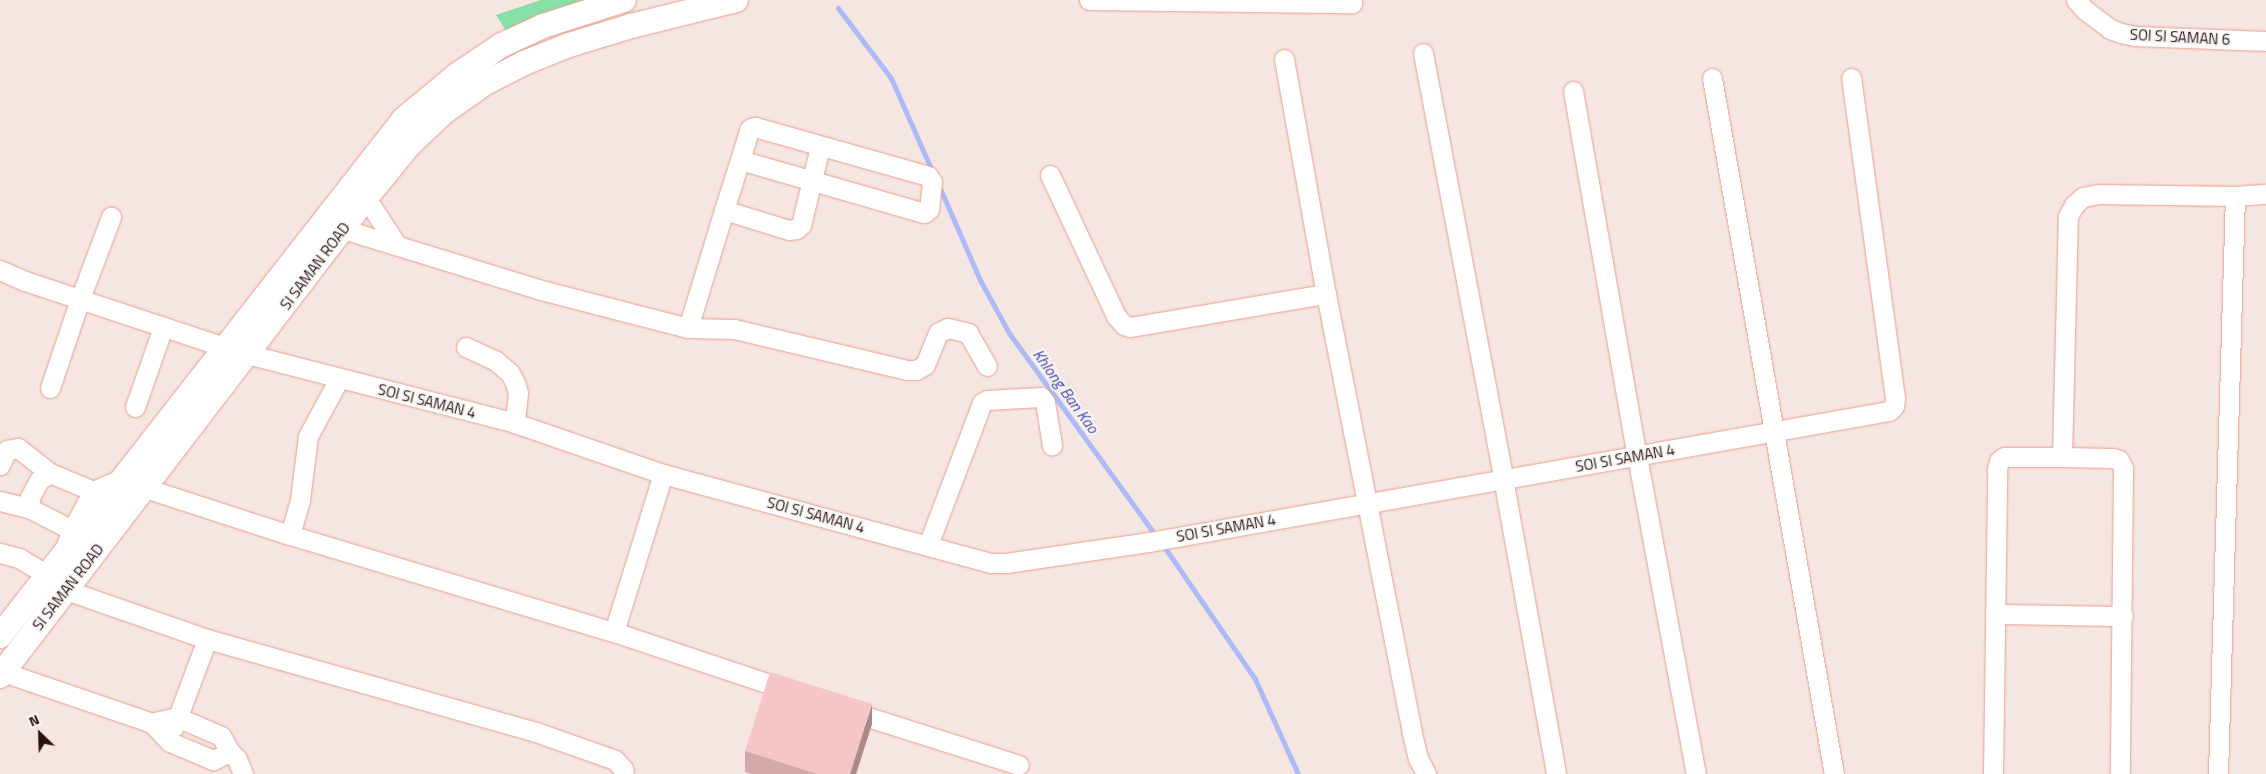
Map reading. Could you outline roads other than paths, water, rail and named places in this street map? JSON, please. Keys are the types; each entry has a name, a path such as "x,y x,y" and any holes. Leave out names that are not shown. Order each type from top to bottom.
{"main road":[{"name":"SI SAMAN ROAD","path":"1,674 66,590 224,347 388,136 430,96 502,45 543,26 624,0"},
{"name":"SI SAMAN ROAD","path":"0,636 54,566 135,482 247,354 366,198 409,145 444,112 485,83 524,63 569,45 631,26 736,0"}],"street":[{"path":"1089,0 1352,3 1352,0"},
{"name":"SOI SI SAMAN 6","path":"2076,0 2085,10 2110,29 2121,33 2135,36 2266,41"},
{"path":"1423,53 1503,478 1556,774"},
{"path":"1284,59 1326,294 1412,733 1418,758 1426,774"},
{"path":"1712,78 1834,774"},
{"name":"SOI SI SAMAN 4","path":"247,354 339,379 515,422 663,474 998,564 1149,542 1503,478 1882,414 1890,411 1894,406 1895,398 1851,78"},
{"path":"1573,91 1637,456 1696,774"},
{"path":"688,328 724,210 750,128 928,176 932,182 929,209 924,213 740,160"},
{"path":"724,210 789,230 796,229 801,225 820,147"},
{"path":"1050,175 1116,316 1124,325 1130,326 1326,294"},
{"path":"2062,457 2068,216 2074,205 2083,197 2098,194 2235,196 2266,194"},
{"path":"2218,774 2235,196"},
{"path":"366,198 396,244"},
{"path":"50,388 111,217"},
{"path":"343,229 541,290 688,328 734,330 907,370 916,370 925,365 938,333 948,328 968,333 986,366"},
{"path":"12,275 80,300 224,347"},
{"path":"136,407 163,327"},
{"path":"466,347 496,361 510,373 518,393 515,422"},
{"path":"290,535 300,500 308,436 339,379"},
{"path":"928,545 982,403 987,400 1041,397 1045,402 1052,445"},
{"path":"0,465 7,450 18,448 50,473 93,491 135,482 290,535 614,632 805,696"},
{"path":"1993,774 1999,461 2004,457 2114,458 2119,460 2123,468 2120,774"},
{"path":"32,509 29,499 39,480 50,473"},
{"path":"614,632 663,474"},
{"path":"0,553 54,566 93,491"},
{"path":"0,501 32,509 72,530"},
{"path":"66,590 207,639 536,732 614,760 623,768 624,774"},
{"path":"1995,614 2123,616"},
{"path":"170,742 207,639"},
{"path":"1,674 152,723 170,742 214,760 230,752"},
{"path":"832,706 1019,766"},
{"path":"152,723 178,716 221,736 230,752 237,759 243,774"}],"waterway":[{"name":"Khlong Ban Kao","path":"838,8 891,78 932,171"},
{"name":"Khlong Ban Kao","path":"939,186 981,282 1009,333 1156,536"},
{"name":"Khlong Ban Kao","path":"1163,545 1255,679 1298,774"}]}
